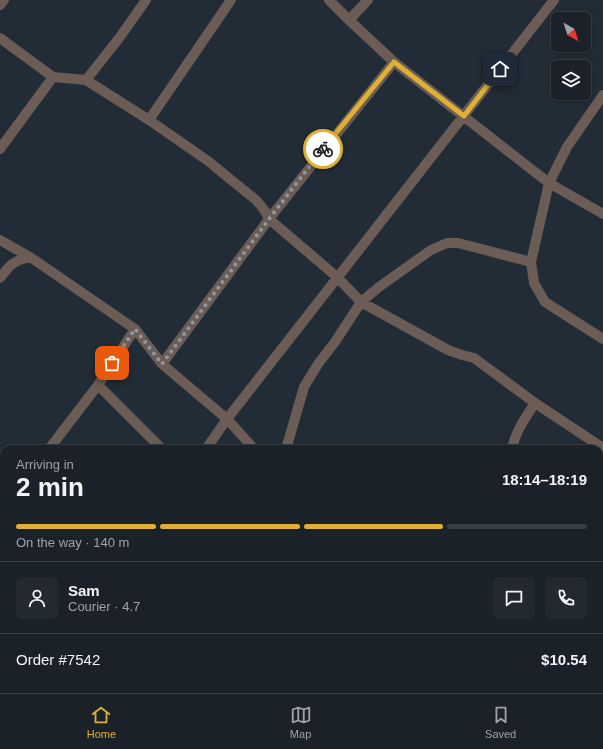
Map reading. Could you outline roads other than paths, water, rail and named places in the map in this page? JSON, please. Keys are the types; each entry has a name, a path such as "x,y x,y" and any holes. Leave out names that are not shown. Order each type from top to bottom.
{"street":[{"path":"0,5 4,0"},
{"path":"86,80 120,37 146,0"},
{"path":"149,120 231,0"},
{"path":"329,0 394,62 549,183 603,214"},
{"path":"349,20 368,0"},
{"path":"209,445 227,419 554,0"},
{"path":"0,38 53,77 86,80 149,120 208,161 257,201 269,219 337,278 361,302 448,350 474,358 535,403 600,445"},
{"path":"162,364 269,219 394,62"},
{"path":"0,149 53,77"},
{"path":"603,95 568,148 549,183 530,262 534,283 545,302 603,340"},
{"path":"0,240 30,257 135,329 162,364 227,419 250,445"},
{"path":"287,445 304,387 361,302 379,287 431,250 447,243 458,243 530,262"},
{"path":"0,278 7,268 17,260 30,257"},
{"path":"52,445 98,385 135,329"},
{"path":"98,385 158,445"},
{"path":"513,445 522,422 535,403"}]}
